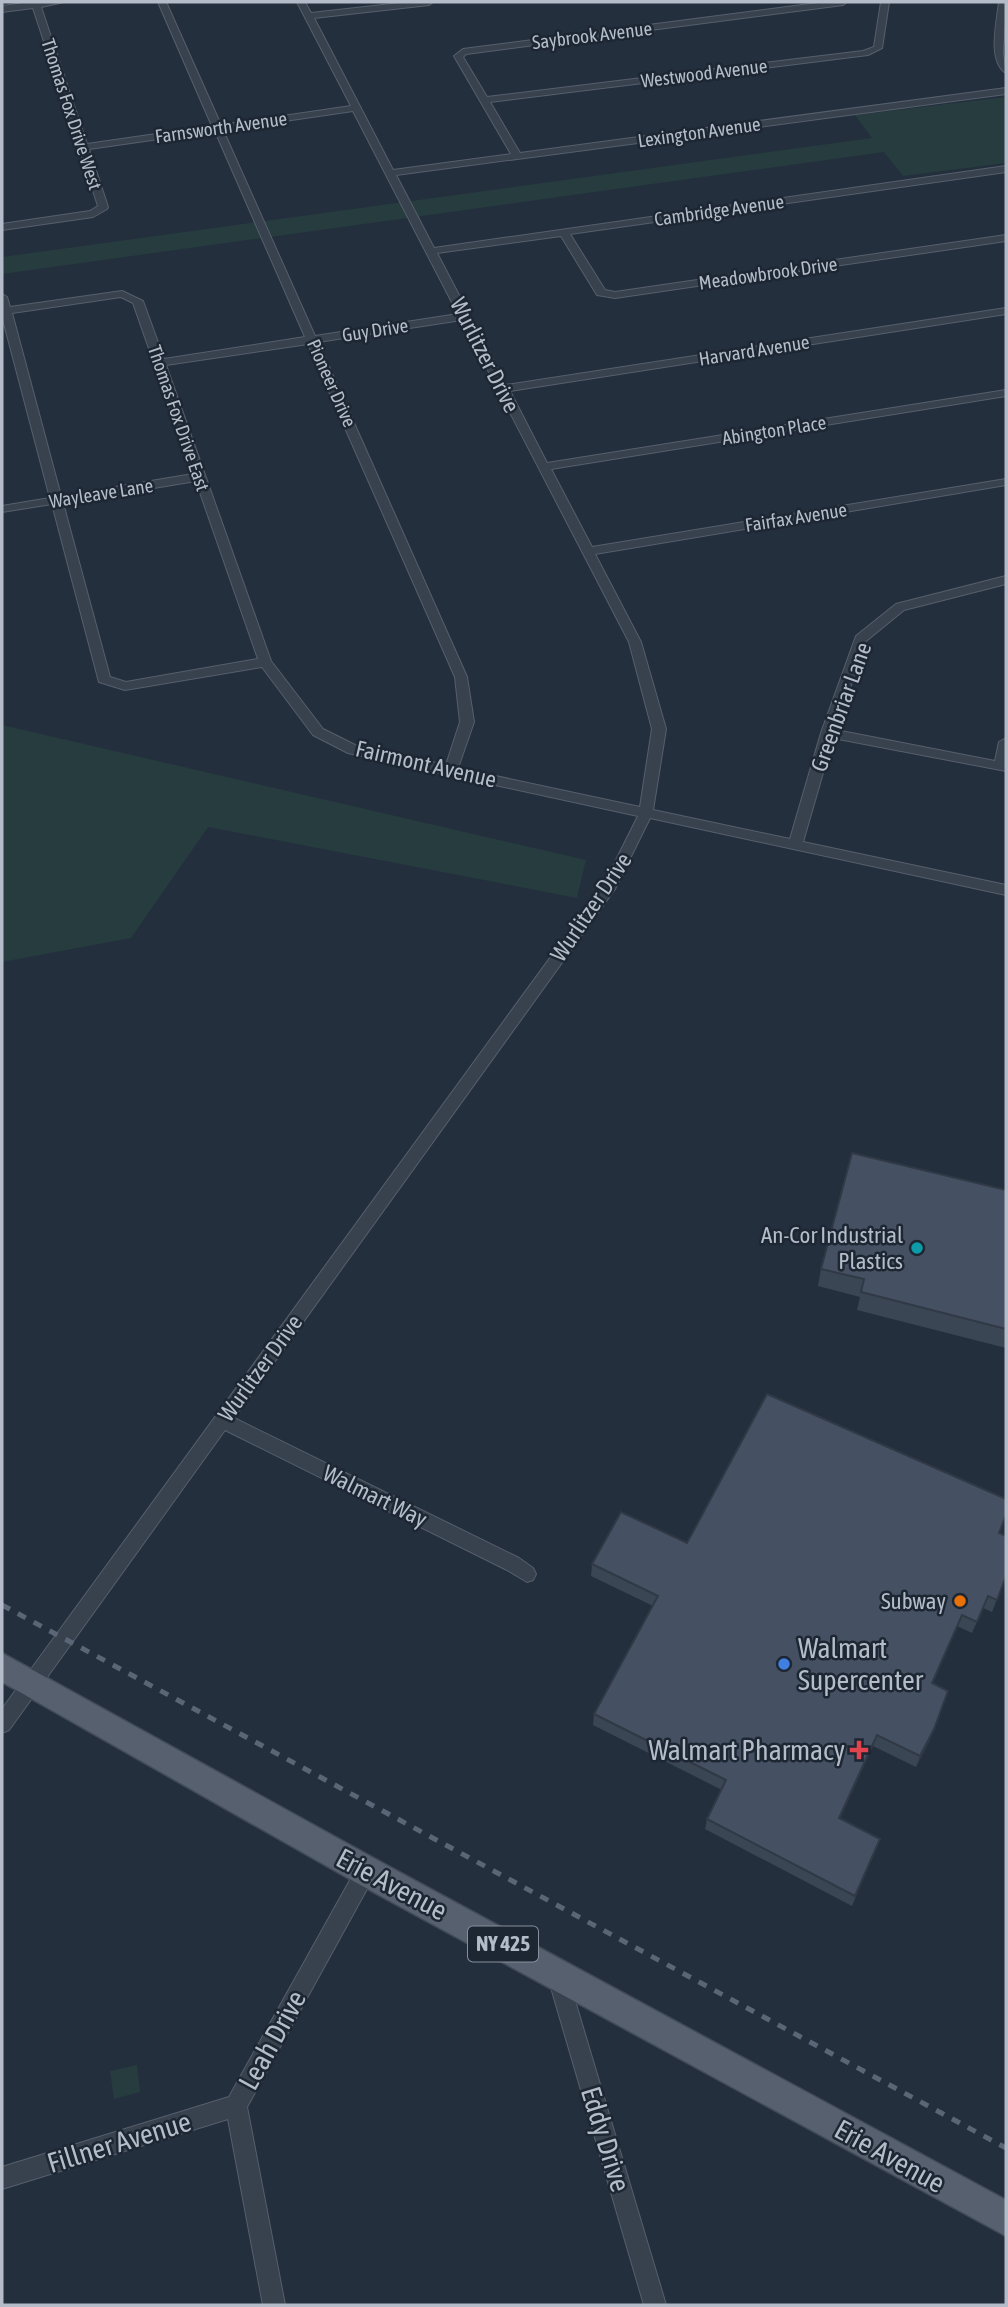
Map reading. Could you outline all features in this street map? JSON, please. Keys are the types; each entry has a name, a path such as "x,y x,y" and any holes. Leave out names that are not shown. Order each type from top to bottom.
{"main road":[{"name":"Erie Avenue","path":"2,1667 366,1871 1006,2219"}],"street":[{"path":"2,9 60,2"},
{"name":"Pioneer Drive","path":"162,2 461,677 467,722 450,770"},
{"name":"Wurlitzer Drive","path":"2,1724 610,886 646,813 659,729 635,642 301,2"},
{"path":"308,16 429,2"},
{"name":"Saybrook Avenue","path":"517,156 458,55 463,52 843,2"},
{"name":"Westwood Avenue","path":"484,100 865,52 878,48 885,2"},
{"path":"1003,2 1004,18 999,53 1006,70"},
{"name":"Thomas Fox Drive West","path":"2,227 93,214 103,207 36,3"},
{"name":"Lexington Avenue","path":"392,173 1006,91"},
{"name":"Farnsworth Avenue","path":"85,147 358,108"},
{"name":"Cambridge Avenue","path":"432,251 1006,169"},
{"name":"Meadowbrook Drive","path":"564,233 601,293 615,295 1006,238"},
{"name":"Thomas Fox Drive East","path":"6,311 122,294 138,301 265,662"},
{"path":"2,297 104,679 125,686 265,662"},
{"name":"Harvard Avenue","path":"502,389 1006,311"},
{"name":"Guy Drive","path":"161,363 465,316"},
{"name":"Abington Place","path":"542,467 1006,393"},
{"name":"Wayleave Lane","path":"2,509 199,477"},
{"name":"Fairfax Avenue","path":"586,552 1006,482"},
{"name":"Greenbriar Lane","path":"795,845 828,733 860,639 900,607 1006,580"},
{"name":"Fairmont Avenue","path":"265,662 318,732 353,750 1006,890"},
{"path":"828,733 1004,766 1006,743"},
{"name":"Walmart Way","path":"222,1420 513,1564 527,1574"},
{"name":"Leah Drive","path":"274,2305 236,2106 366,1871"},
{"name":"Eddy Drive","path":"556,1972 655,2305"},
{"name":"Fillner Avenue","path":"2,2178 236,2106"}],"green space":[{"path":"1006,97 1006,163 903,176 884,152 2,274 2,257 872,138 855,115"},
{"path":"2,725 586,860 577,898 208,827 131,938 2,962"},
{"path":"137,2065 140,2092 114,2099 110,2071"}],"building":[{"name":"An-Cor Industrial Plastics","path":"852,1153 1006,1190 1006,1329 861,1292 864,1279 821,1269"},
{"name":"Walmart Supercenter","path":"767,1394 1006,1499 1006,1515 999,1533 1006,1536 1006,1576 997,1600 988,1596 977,1622 962,1615 932,1683 948,1691 934,1729 920,1756 877,1735 839,1818 880,1839 855,1896 707,1819 726,1780 594,1714 658,1596 592,1564 621,1512 687,1543"}],"railway":[{"path":"2,1605 1006,2148"}],"place":[{"name":"An-Cor Industrial Plastics","path":"917,1248"},
{"name":"Subway","path":"960,1601"},
{"name":"Walmart Supercenter","path":"784,1664"},
{"name":"Walmart Pharmacy","path":"859,1750"}]}
